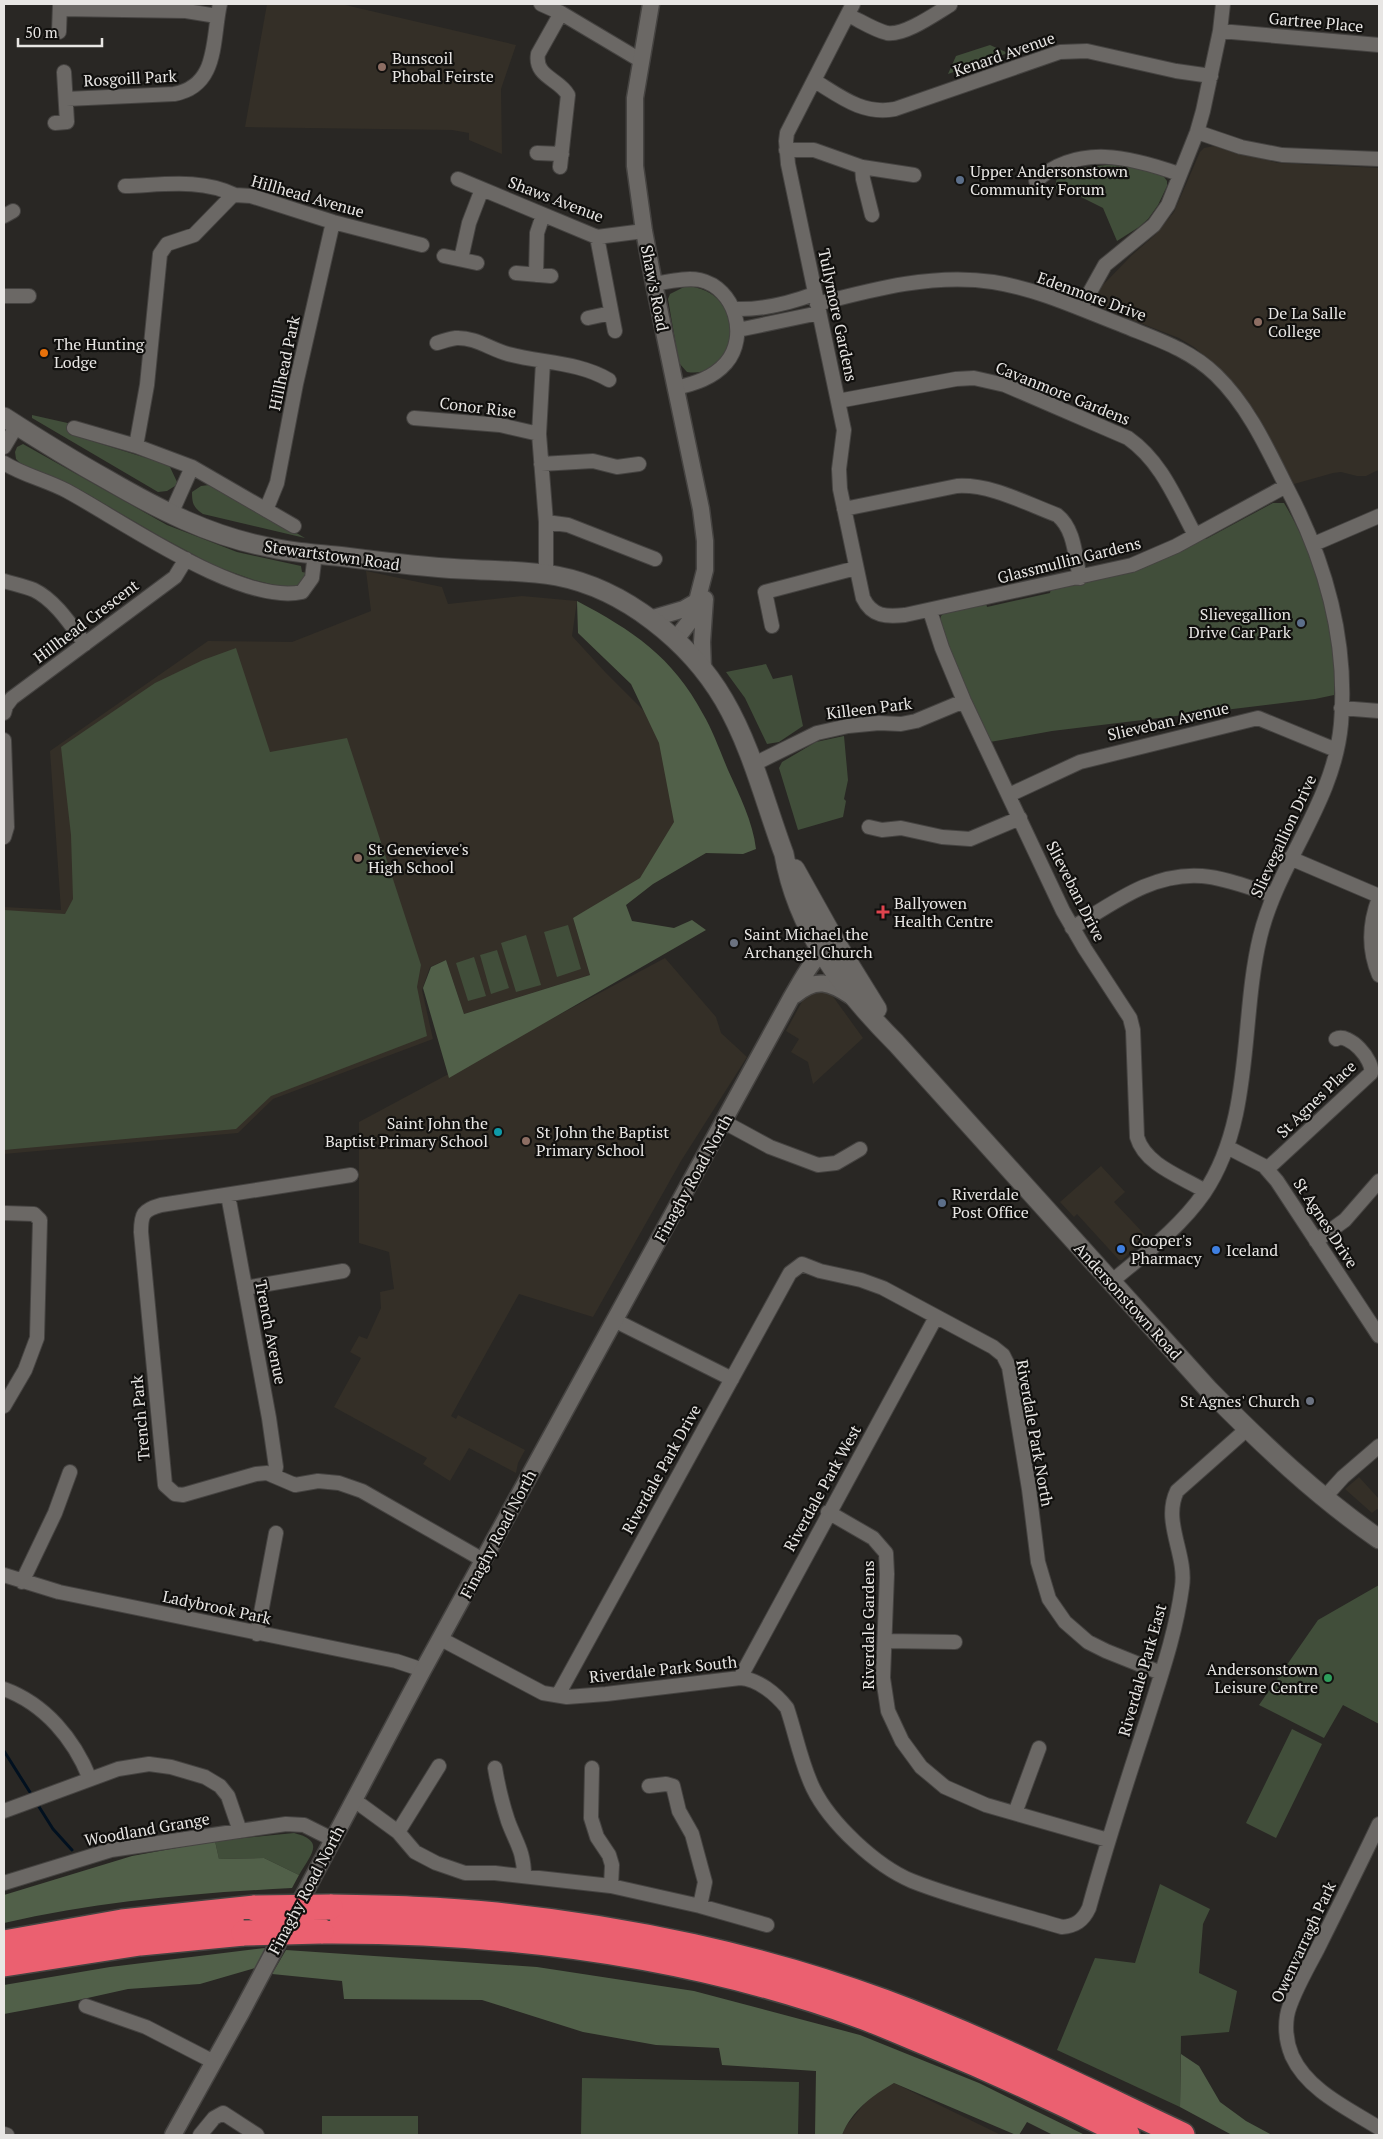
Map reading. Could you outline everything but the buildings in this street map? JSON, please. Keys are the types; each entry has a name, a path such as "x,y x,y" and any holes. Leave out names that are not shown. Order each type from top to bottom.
{"highway":[{"path":"4,1943 122,1922 255,1908 408,1908 493,1914 622,1932 747,1960 882,2001 1004,2051 1182,2135"},
{"path":"4,1964 140,1943 244,1933 320,1931 422,1932 558,1945 678,1964 748,1982 861,2016 989,2069 1127,2135"}],"main road":[{"name":"Stewartstown Road","path":"11,421 126,490 172,514 192,524 244,542 290,552 388,563 546,574 567,579 606,593 650,619 676,639"},
{"name":"Andersonstown Road","path":"676,639 702,669 725,702 737,725 784,854 793,865 828,947 857,1000 1209,1390 1247,1428 1324,1498 1379,1539"},
{"name":"Andersonstown Road","path":"828,947 896,1043"}],"street":[{"path":"541,4 561,13 640,60"},
{"name":"Shaw's Road","path":"651,4 635,98 635,166 654,284 704,524 705,570 702,669"},
{"path":"1081,308 1105,265 1147,232 1161,217 1168,205 1197,132 1211,76 1223,4"},
{"path":"851,9 887,33 898,32 922,22 950,5"},
{"path":"59,32 60,6 186,11 219,10"},
{"name":"Tullymore Gardens","path":"851,9 787,133 786,150 844,430 839,476 844,510 863,598 870,608 881,616 905,615"},
{"name":"Rosgoill Park","path":"66,99 174,94 195,88 207,72 219,10"},
{"path":"537,153 561,161 568,96 563,88 540,70 537,60 538,54 561,13"},
{"name":"Gartree Place","path":"1220,31 1379,45"},
{"name":"Kenard Avenue","path":"815,81 858,106 882,112 1060,52 1073,50 1087,51 1176,71 1211,76"},
{"path":"55,124 67,122 64,72"},
{"path":"1197,132 1240,147 1282,155 1379,159"},
{"path":"786,150 814,150 862,167 914,175"},
{"path":"1036,181 1059,164 1074,160 1110,156 1135,160 1179,174"},
{"path":"862,167 872,215"},
{"name":"Shaws Avenue","path":"458,179 597,237 644,231"},
{"path":"125,186 197,184 224,189 235,195"},
{"path":"461,260 470,223 482,189"},
{"name":"Hillhead Avenue","path":"136,446 147,385 160,254 167,244 194,235 226,201 235,195 251,196 333,222 422,245"},
{"path":"536,275 538,233 543,216"},
{"name":"Hillhead Park","path":"266,510 277,483 296,384 333,222"},
{"path":"597,237 615,331"},
{"path":"444,256 477,263"},
{"path":"516,273 551,276"},
{"name":"Edenmore Drive","path":"817,304 912,282 950,279 992,282 1016,287 1081,308 1173,345 1214,374 1229,389 1256,428 1286,486"},
{"path":"654,284 677,280 699,280 715,287 734,309 738,330 733,354 722,368 708,378 675,388"},
{"path":"4,296 29,296"},
{"path":"734,309 745,309 798,300 817,304"},
{"path":"738,330 817,304"},
{"path":"588,318 611,313"},
{"path":"437,343 456,338 478,341 506,353 543,362 586,368 609,380"},
{"name":"Conor Rise","path":"543,362 538,434 546,522 546,574"},
{"name":"Cavanmore Gardens","path":"838,401 956,379 974,378 1005,385 1128,438 1138,445 1160,470 1195,535"},
{"name":"Conor Rise","path":"414,418 500,425 538,434"},
{"path":"4,448 11,421"},
{"path":"74,428 136,446 192,467 294,526"},
{"path":"541,464 593,461 617,467 639,464"},
{"path":"4,463 16,471 66,490 186,560 252,589 292,594 302,592 312,578 315,554"},
{"path":"172,514 192,467"},
{"path":"844,510 957,486 974,485 988,489 1057,515 1064,521 1069,529 1080,578"},
{"name":"Glassmullin Gardens","path":"905,615 1080,578 1132,565 1176,546 1286,486"},
{"name":"Slievegallion Drive","path":"1111,1282 1165,1236 1195,1205 1205,1191 1227,1147 1240,1086 1253,967 1261,933 1273,895 1326,790 1336,750 1341,726 1342,708 1341,663 1334,613 1328,583 1314,544 1286,486"},
{"path":"1314,544 1379,516"},
{"path":"546,522 568,525 654,559"},
{"name":"Hillhead Crescent","path":"4,708 12,698 175,576 186,560"},
{"path":"772,626 765,592 856,568"},
{"name":"Shaw's Road","path":"676,639 690,622 705,570"},
{"path":"4,581 35,591 46,599 70,624 85,644"},
{"path":"650,619 684,610 696,602"},
{"name":"Slieveban Drive","path":"930,610 942,648 964,702 1072,928 1132,1023 1140,1145 1156,1162 1205,1191"},
{"name":"Killeen Park","path":"752,765 817,733 848,726 908,722 928,717 964,702"},
{"path":"1342,708 1379,711"},
{"name":"Slieveban Avenue","path":"1009,796 1088,759 1258,718 1336,750"},
{"path":"4,740 7,828 4,837"},
{"path":"870,827 882,830 901,828 942,837 970,839 1020,818"},
{"path":"1290,858 1379,897 1373,914 1371,942 1373,958 1379,975"},
{"path":"1072,928 1142,887 1162,879 1202,876 1246,886 1273,895"},
{"name":"Finaghy Road North","path":"173,2135 214,2062 423,1670 791,998 812,962 828,947"},
{"path":"791,998 809,985 820,983 831,984 857,1000"},
{"name":"St Agnes Place","path":"1267,1169 1371,1073 1372,1068 1368,1058 1349,1040 1343,1037 1336,1039"},
{"path":"724,1122 770,1147 818,1165 836,1162 860,1149"},
{"name":"St Agnes Drive","path":"1227,1147 1252,1159 1267,1169 1278,1180 1379,1336"},
{"name":"Trench Park","path":"351,1176 161,1205 147,1210 142,1215 141,1232 165,1485 169,1491 183,1495 256,1474 267,1473 296,1485 318,1481 339,1483 362,1491 483,1560"},
{"path":"1316,1240 1345,1220 1379,1182"},
{"name":"Trench Avenue","path":"228,1195 269,1418 276,1467 274,1476"},
{"path":"4,1213 34,1214 40,1220 37,1338 25,1370 4,1406"},
{"name":"Riverdale Park North","path":"802,1264 820,1271 861,1280 883,1288 993,1347 1003,1355 1009,1367 1029,1489 1038,1562 1044,1585 1057,1612 1076,1633 1088,1642 1162,1674"},
{"name":"Riverdale Park Drive","path":"558,1695 790,1273 802,1264"},
{"path":"245,1288 343,1271"},
{"name":"Riverdale Park West","path":"740,1678 828,1512 936,1316"},
{"path":"614,1320 732,1379"},
{"name":"Riverdale Park East","path":"1085,1917 1162,1674 1179,1608 1184,1574 1171,1520 1171,1503 1177,1491 1247,1428"},
{"path":"1324,1498 1343,1477 1379,1446"},
{"path":"22,1582 55,1513 70,1472"},
{"name":"Riverdale Gardens","path":"828,1512 874,1538 886,1553 884,1678 888,1711 902,1742 917,1760 945,1787 986,1805 1108,1840"},
{"path":"257,1634 276,1533"},
{"name":"Ladybrook Park","path":"4,1574 22,1582 59,1592 396,1661 423,1670"},
{"name":"Riverdale Park South","path":"441,1639 543,1693 567,1697 750,1678 781,1701 787,1708 805,1768 820,1801 846,1832 876,1858 911,1880 1062,1927 1074,1925 1085,1917"},
{"path":"885,1641 955,1642"},
{"path":"4,1689 21,1695 48,1715 72,1746 85,1766 90,1779"},
{"path":"1015,1813 1039,1748"},
{"name":"Woodland Grange","path":"4,1811 118,1769 149,1764 171,1767 205,1777 220,1786 228,1796 240,1831"},
{"path":"398,1832 439,1766"},
{"path":"495,1768 508,1820 522,1852 524,1876"},
{"path":"592,1768 591,1818 597,1837 610,1855 612,1865 611,1886"},
{"path":"649,1786 666,1784 672,1786 678,1811 692,1834 705,1882 700,1906"},
{"path":"353,1802 361,1805 398,1832 415,1852 436,1863 465,1872 524,1876 611,1886 700,1906 767,1925"},
{"name":"Woodland Grange","path":"4,1884 110,1850 286,1824 304,1825 332,1839"},
{"name":"Owenvarragh Park","path":"1379,1824 1287,2013 1286,2024 1289,2047 1305,2076 1323,2092 1379,2128"},
{"path":"86,2006 146,2027 214,2062"},
{"path":"200,2135 214,2118 223,2114 257,2135"}],"shaded area":[{"name":"Bunscoil Phobal Feirste","path":"267,4 341,4 516,45 501,89 502,154 469,140 469,133 452,130 245,127"},
{"name":"De La Salle College","path":"1214,146 1278,163 1379,168 1379,470 1366,476 1341,472 1333,473 1294,484 1256,413 1225,374 1194,347 1179,338 1104,309 1097,303 1095,299 1101,287 1132,255 1155,235 1174,212 1200,152 1204,148"},
{"name":"St Genevieve's High School","path":"366,571 442,587 448,604 522,596 577,601 572,636 653,720 676,786 678,832 638,884 573,918 590,975 464,1014 446,960 430,967 422,990 433,1039 273,1099 238,1133 4,1154 4,907 61,910 50,751 208,641 292,642 371,611"},
{"name":"St John the Baptist Primary School","path":"665,958 716,1017 721,1033 747,1057 681,1161 593,1317 519,1294 451,1416 456,1419 458,1415 525,1450 518,1463 516,1473 469,1448 450,1481 423,1464 427,1458 334,1407 361,1358 350,1352 359,1336 367,1339 381,1308 380,1292 394,1289 389,1252 359,1243 359,1122"},
{"path":"816,990 829,991 863,1038 813,1084 808,1062 791,1052 799,1039 786,1031 805,996"},
{"path":"1101,1166 1125,1192 1114,1202 1147,1237 1122,1260 1119,1260 1077,1214 1074,1217 1060,1202"},
{"path":"1359,1477 1379,1499 1379,1510 1377,1509 1372,1513 1345,1489"},
{"path":"894,2083 1001,2135 842,2135 846,2126 869,2098"}],"green space":[{"path":"990,45 1008,53 948,74 956,56"},
{"path":"1122,165 1161,173 1167,181 1167,186 1158,205 1148,219 1117,241 1103,208 1081,197 1055,188 1057,176 1064,170"},
{"path":"686,286 706,291 721,302 729,317 731,334 728,349 719,362 706,371 687,372 679,363 668,299 670,294"},
{"path":"32,415 72,424 69,434 169,465 178,484 167,491 158,492 32,418"},
{"path":"23,444 167,525 237,552 301,566 302,572 307,573 300,585 291,589 254,580 215,566 84,492 24,467 16,459 15,452 17,447"},
{"path":"210,482 305,538 203,514 194,504 192,492 201,486 209,485"},
{"path":"1273,503 1284,503 1296,524 1315,570 1328,620 1332,645 1334,695 1315,699 1052,731 990,742 951,661 941,628 941,616 945,612 986,603 987,607 1050,593 1051,588 1202,537 1206,539"},
{"path":"577,601 616,623 649,647 678,676 691,694 710,727 741,798 749,818 756,849 743,854 706,853 653,884 626,905 632,921 674,928 692,920 706,930 449,1078 423,988 431,967 446,960 464,1014 590,975 573,918 640,878 674,822 659,743 631,684 578,633"},
{"path":"236,648 270,752 347,738 421,965 417,987 427,1036 271,1096 236,1129 4,1150 4,910 65,914 73,899 71,835 61,747 155,683 203,660"},
{"path":"766,664 773,679 792,675 803,726 779,742 767,744 745,698 726,672"},
{"path":"844,736 848,780 843,817 798,830 779,768 782,762 816,742"},
{"path":"568,925 581,969 557,977 544,932"},
{"path":"526,935 541,985 516,992 501,943"},
{"path":"497,950 509,988 491,994 480,955"},
{"path":"474,957 486,996 468,1001 456,963"},
{"name":"Andersonstown Leisure Centre","path":"1379,1585 1379,1724 1343,1705 1324,1738 1259,1705 1318,1620"},
{"path":"1292,1729 1322,1744 1276,1838 1246,1823"},
{"path":"294,1833 304,1836 313,1844 311,1855 299,1875 264,1858 219,1859 215,1841"},
{"path":"215,1841 219,1859 264,1858 299,1875 292,1888 219,1892 147,1899 39,1915 4,1923 4,1895 132,1856"},
{"path":"1160,1884 1210,1909 1203,1924 1199,1973 1237,1991 1229,2032 1181,2036 1180,2107 1057,2050 1095,1958 1135,1963"},
{"path":"265,1948 259,1967 200,1984 128,1989 4,2014 4,1985 110,1967"},
{"path":"286,1950 537,1967 694,1991 860,2035 979,2083 1085,2135 1053,2135 1027,2122 1019,2135 1016,2135 894,2083 878,2093 857,2111 842,2135 815,2135 816,2071 722,2065 719,2048 656,2045 583,2032 482,2000 344,1999 342,1981 272,1974"},
{"path":"1181,2054 1199,2066 1220,2102 1246,2121 1272,2135 1232,2135 1180,2107"},
{"path":"582,2078 799,2082 798,2135 581,2135"},
{"path":"322,2116 418,2116 418,2135 322,2135"}],"waterway":[{"path":"4,1751 33,1797"},
{"path":"36,1802 53,1829 72,1850"}],"place":[{"name":"Bunscoil Phobal Feirste","path":"382,67"},
{"name":"Upper Andersonstown Community Forum","path":"960,180"},
{"name":"De La Salle College","path":"1258,322"},
{"name":"The Hunting Lodge","path":"44,353"},
{"name":"Slievegallion Drive Car Park","path":"1301,623"},
{"name":"St Genevieve's High School","path":"358,858"},
{"name":"Ballyowen Health Centre","path":"883,912"},
{"name":"Saint Michael the Archangel Church","path":"734,943"},
{"name":"Saint John the Baptist Primary School","path":"498,1132"},
{"name":"St John the Baptist Primary School","path":"526,1141"},
{"name":"Riverdale Post Office","path":"942,1203"},
{"name":"Cooper's Pharmacy","path":"1121,1249"},
{"name":"Iceland","path":"1216,1250"},
{"name":"St Agnes' Church","path":"1310,1401"},
{"name":"Andersonstown Leisure Centre","path":"1328,1678"}]}
